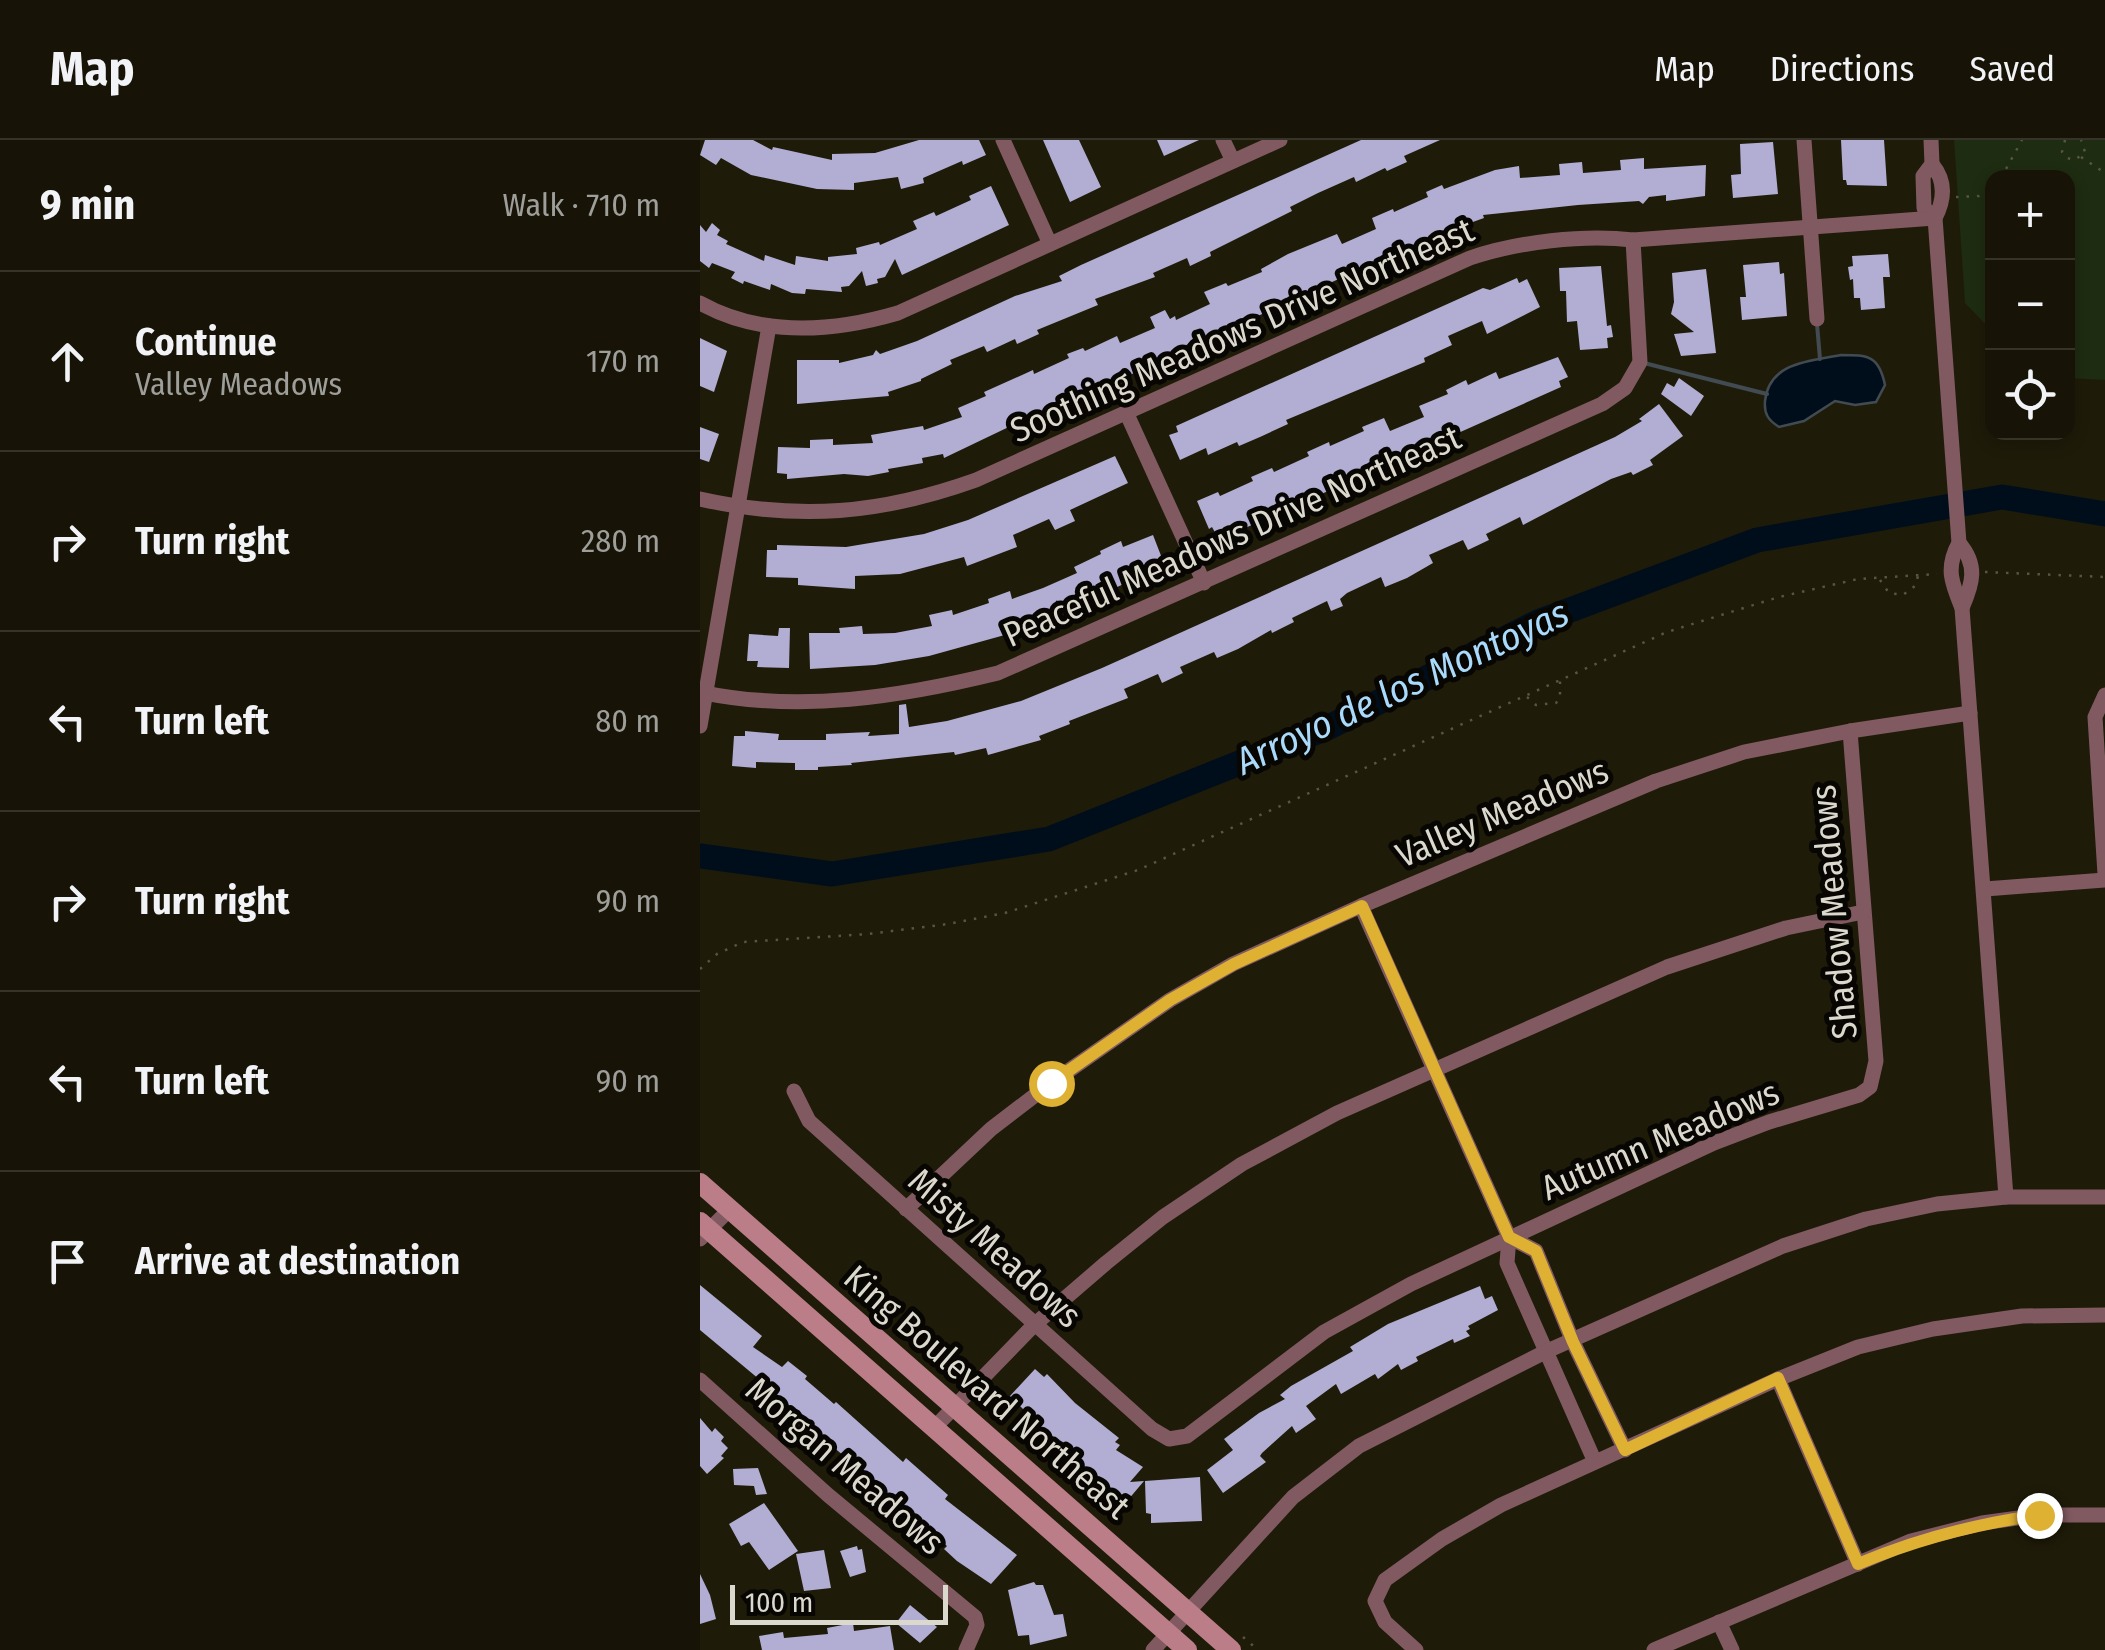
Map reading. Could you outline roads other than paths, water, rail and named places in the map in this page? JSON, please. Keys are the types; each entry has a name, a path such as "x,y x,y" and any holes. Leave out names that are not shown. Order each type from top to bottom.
{"street":[{"path":"1003,140 1050,244"},
{"path":"1223,140 1233,162"},
{"path":"700,303 770,326 802,329 884,318 1280,140"},
{"path":"1804,140 1817,319"},
{"path":"1931,140 1932,164 1923,176 1924,208 1935,218"},
{"path":"1932,164 1941,174 1942,198 1935,218 1958,538 1950,559 1953,587 1962,608 2006,1198"},
{"name":"Soothing Meadows Drive Northeast","path":"700,498 772,512 824,513 877,508 927,497 976,480 1470,258 1517,246 1935,218"},
{"name":"Peaceful Meadows Drive Northeast","path":"703,693 790,702 864,700 998,673 1602,404 1625,388 1635,372 1640,350 1633,240"},
{"path":"700,726 770,326"},
{"path":"1126,412 1204,583"},
{"path":"1958,538 1971,557 1972,585 1962,608"},
{"path":"1985,889 2105,877 2095,718 2104,696"},
{"name":"Valley Meadows","path":"906,1209 990,1129 1170,1000 1234,964 1656,781 1744,752 1850,730 1970,712"},
{"name":"Shadow Meadows","path":"1850,730 1876,1061 1870,1087"},
{"path":"1362,906 1509,1237 1507,1264 1596,1462"},
{"path":"934,1428 1034,1325 1163,1216 1242,1164 1336,1114 1667,967 1786,928 1863,912"},
{"name":"Autumn Meadows","path":"1169,1438 1187,1436 1324,1332 1411,1284 1714,1143 1769,1122 1859,1096 1870,1087"},
{"name":"Misty Meadows","path":"794,1090 809,1121 1152,1429 1169,1438"},
{"name":"King Boulevard Northeast","path":"700,1183 1231,1650"},
{"path":"1154,1650 1294,1497 1359,1446 1546,1352 1783,1246 1866,1219 1936,1204 2006,1198 2105,1197"},
{"path":"703,1230 730,1209"},
{"name":"King Boulevard Northeast","path":"703,1230 1187,1650"},
{"path":"1509,1237 1536,1251 1573,1342 1625,1450"},
{"path":"1416,1650 1386,1622 1375,1601 1385,1580 1501,1505 1778,1378 1858,1347 1933,1329 2022,1316 2105,1315"},
{"path":"1778,1378 1858,1564"},
{"name":"Morgan Meadows","path":"700,1380 828,1495 975,1617 977,1625 968,1647"},
{"path":"1654,1650 1911,1541 1982,1523 2039,1515 2105,1515"},
{"path":"1719,1622 1732,1650"}],"water":[{"path":"1841,355 1866,357 1880,368 1885,385 1876,402 1855,405 1835,401 1804,421 1779,427 1769,419 1765,401 1774,378 1804,362"}],"waterway":[{"path":"1817,324 1820,359"},
{"path":"1644,363 1767,394"},
{"name":"Arroyo de los Montoyas","path":"700,856 832,874 1049,839 1327,728 1538,622 1757,540 2002,497 2105,514"}]}
